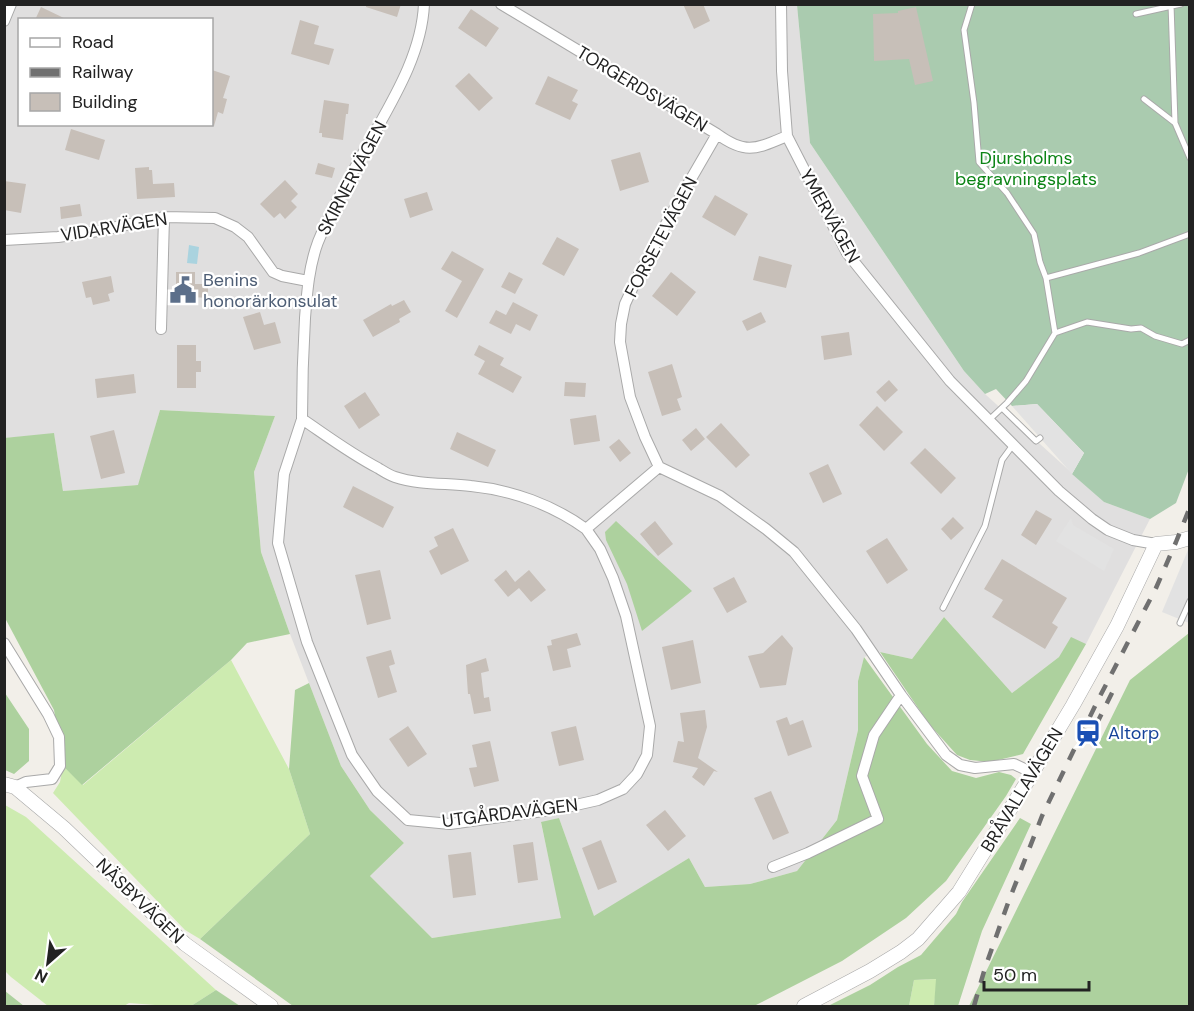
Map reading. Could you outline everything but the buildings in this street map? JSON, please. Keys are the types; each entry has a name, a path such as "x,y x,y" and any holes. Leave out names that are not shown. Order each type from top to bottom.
{"street":[{"path":"4,21 11,4"},
{"name":"SKIRNERVÄGEN","path":"302,419 303,348 308,281 318,243 411,61 423,20 424,4"},
{"name":"TORGERDSVÄGEN","path":"501,4 731,144 745,148 759,147 787,136"},
{"name":"YMERVÄGEN","path":"781,4 782,71 787,136 847,253 950,381 1059,491 1108,530 1133,540 1156,544"},
{"name":"FORSETEVÄGEN","path":"659,467 630,397 620,342 621,324 626,304 638,276 717,134"},
{"path":"161,329 164,217"},
{"name":"VIDARVÄGEN","path":"4,240 58,237 164,217 215,218 235,227 248,237 273,272 308,281"},
{"path":"302,419 356,457 394,477 433,484 472,486 510,494 547,507 572,519 586,529 659,467 720,496 794,552 856,629 901,695 946,754 960,765 975,768 1014,764 1033,773"},
{"name":"UTGÅRDAVÄGEN","path":"302,419 284,474 278,543 307,642 352,755 377,791 408,820 450,824 558,809 598,800 623,789 637,774 647,755 651,726 626,616 600,549 586,529"},
{"path":"1156,544 1190,538"},
{"name":"BRÅVALLAVÄGEN","path":"804,1006 870,971 918,939 959,892 1073,705 1116,626 1156,544"},
{"path":"4,643 48,714 59,737 60,766 52,778 10,786"},
{"path":"773,867 878,819 862,776 874,735 901,695"},
{"name":"NÄSBYVÄGEN","path":"10,786 64,828 185,944 271,1006"}],"lane":[{"path":"972,4 964,30 979,162 1007,193 1034,234 1046,279 1055,333"},
{"path":"1136,14 1181,4"},
{"path":"1171,5 1175,123 1190,158"},
{"path":"1144,99 1175,123"},
{"path":"1046,279 1139,253 1190,234"},
{"path":"989,420 1026,381 1055,333 1087,322 1141,328 1155,336 1182,344 1190,340"},
{"path":"1002,408 1036,441 1040,438"},
{"path":"944,608 985,526 1002,460 1013,445"},
{"path":"1180,623 1190,601"}],"shaded area":[{"path":"5,5 797,5 810,143 964,371 985,394 1104,502 1150,519 1086,644 1059,657 1012,693 944,617 912,659 880,652 864,657 858,681 858,730 837,820 797,871 750,884 705,887 689,858 594,917 559,818 541,823 562,918 432,938 370,876 404,843 370,810 341,766 261,552 254,472 275,416 160,410 139,485 63,491 54,434 5,438"},
{"path":"1037,404 1084,453 1072,474 1012,406"},
{"path":"1071,518 1073,525 1114,549 1104,571 1056,541"},
{"path":"1189,550 1189,623 1162,612"}],"green space":[{"name":"Djursholms begravningsplats","path":"797,5 1189,5 1190,466 1176,503 1150,519 1104,502 1072,474 1084,453 1037,404 1012,406 996,389 985,394 964,371 810,143"},
{"path":"160,410 275,416 254,472 261,552 290,634 247,643 231,660 82,785 63,766 54,710 5,618 4,438 54,433 63,491 138,485"},
{"path":"616,521 692,591 642,631 627,584 606,540 605,532"},
{"path":"944,617 1012,693 1059,657 1071,637 1086,644 1023,754 990,762 970,760 957,755 929,724 880,652 912,659"},
{"path":"1189,633 1189,1006 969,1006 1130,680"},
{"path":"864,657 927,744 952,771 976,778 999,772 1016,779 946,881 906,918 842,961 754,1006 293,1006 200,939 310,834 289,769 295,690 309,683 341,766 370,810 404,843 370,876 432,938 561,918 541,822 559,818 594,916 689,858 705,887 750,884 797,871 837,820 858,730 858,681"},
{"path":"231,660 289,769 310,834 200,939 185,930 53,793 60,782 63,766 83,785"},
{"path":"5,693 29,729 29,761 14,774 5,770"},
{"path":"5,805 26,817 216,990 191,1006 129,1003 124,1006 48,1006 11,977 5,971"},
{"path":"1020,818 1031,824 982,931 958,1006 934,1006 936,979 914,980 909,1006 828,1006 921,955 956,914"},
{"path":"937,979 934,1006 909,1006 914,980"},
{"path":"216,990 240,1006 191,1006"},
{"path":"5,991 24,1006 5,1006"}],"water":[{"path":"189,245 199,247 197,264 187,263"}],"railway":[{"path":"974,1006 1008,903 1042,816 1156,588 1190,507"},
{"path":"1096,725 1116,685"}],"place":[{"name":"Benins honorärkonsulat","path":"183,290"},
{"name":"Altorp","path":"1088,733"}]}
